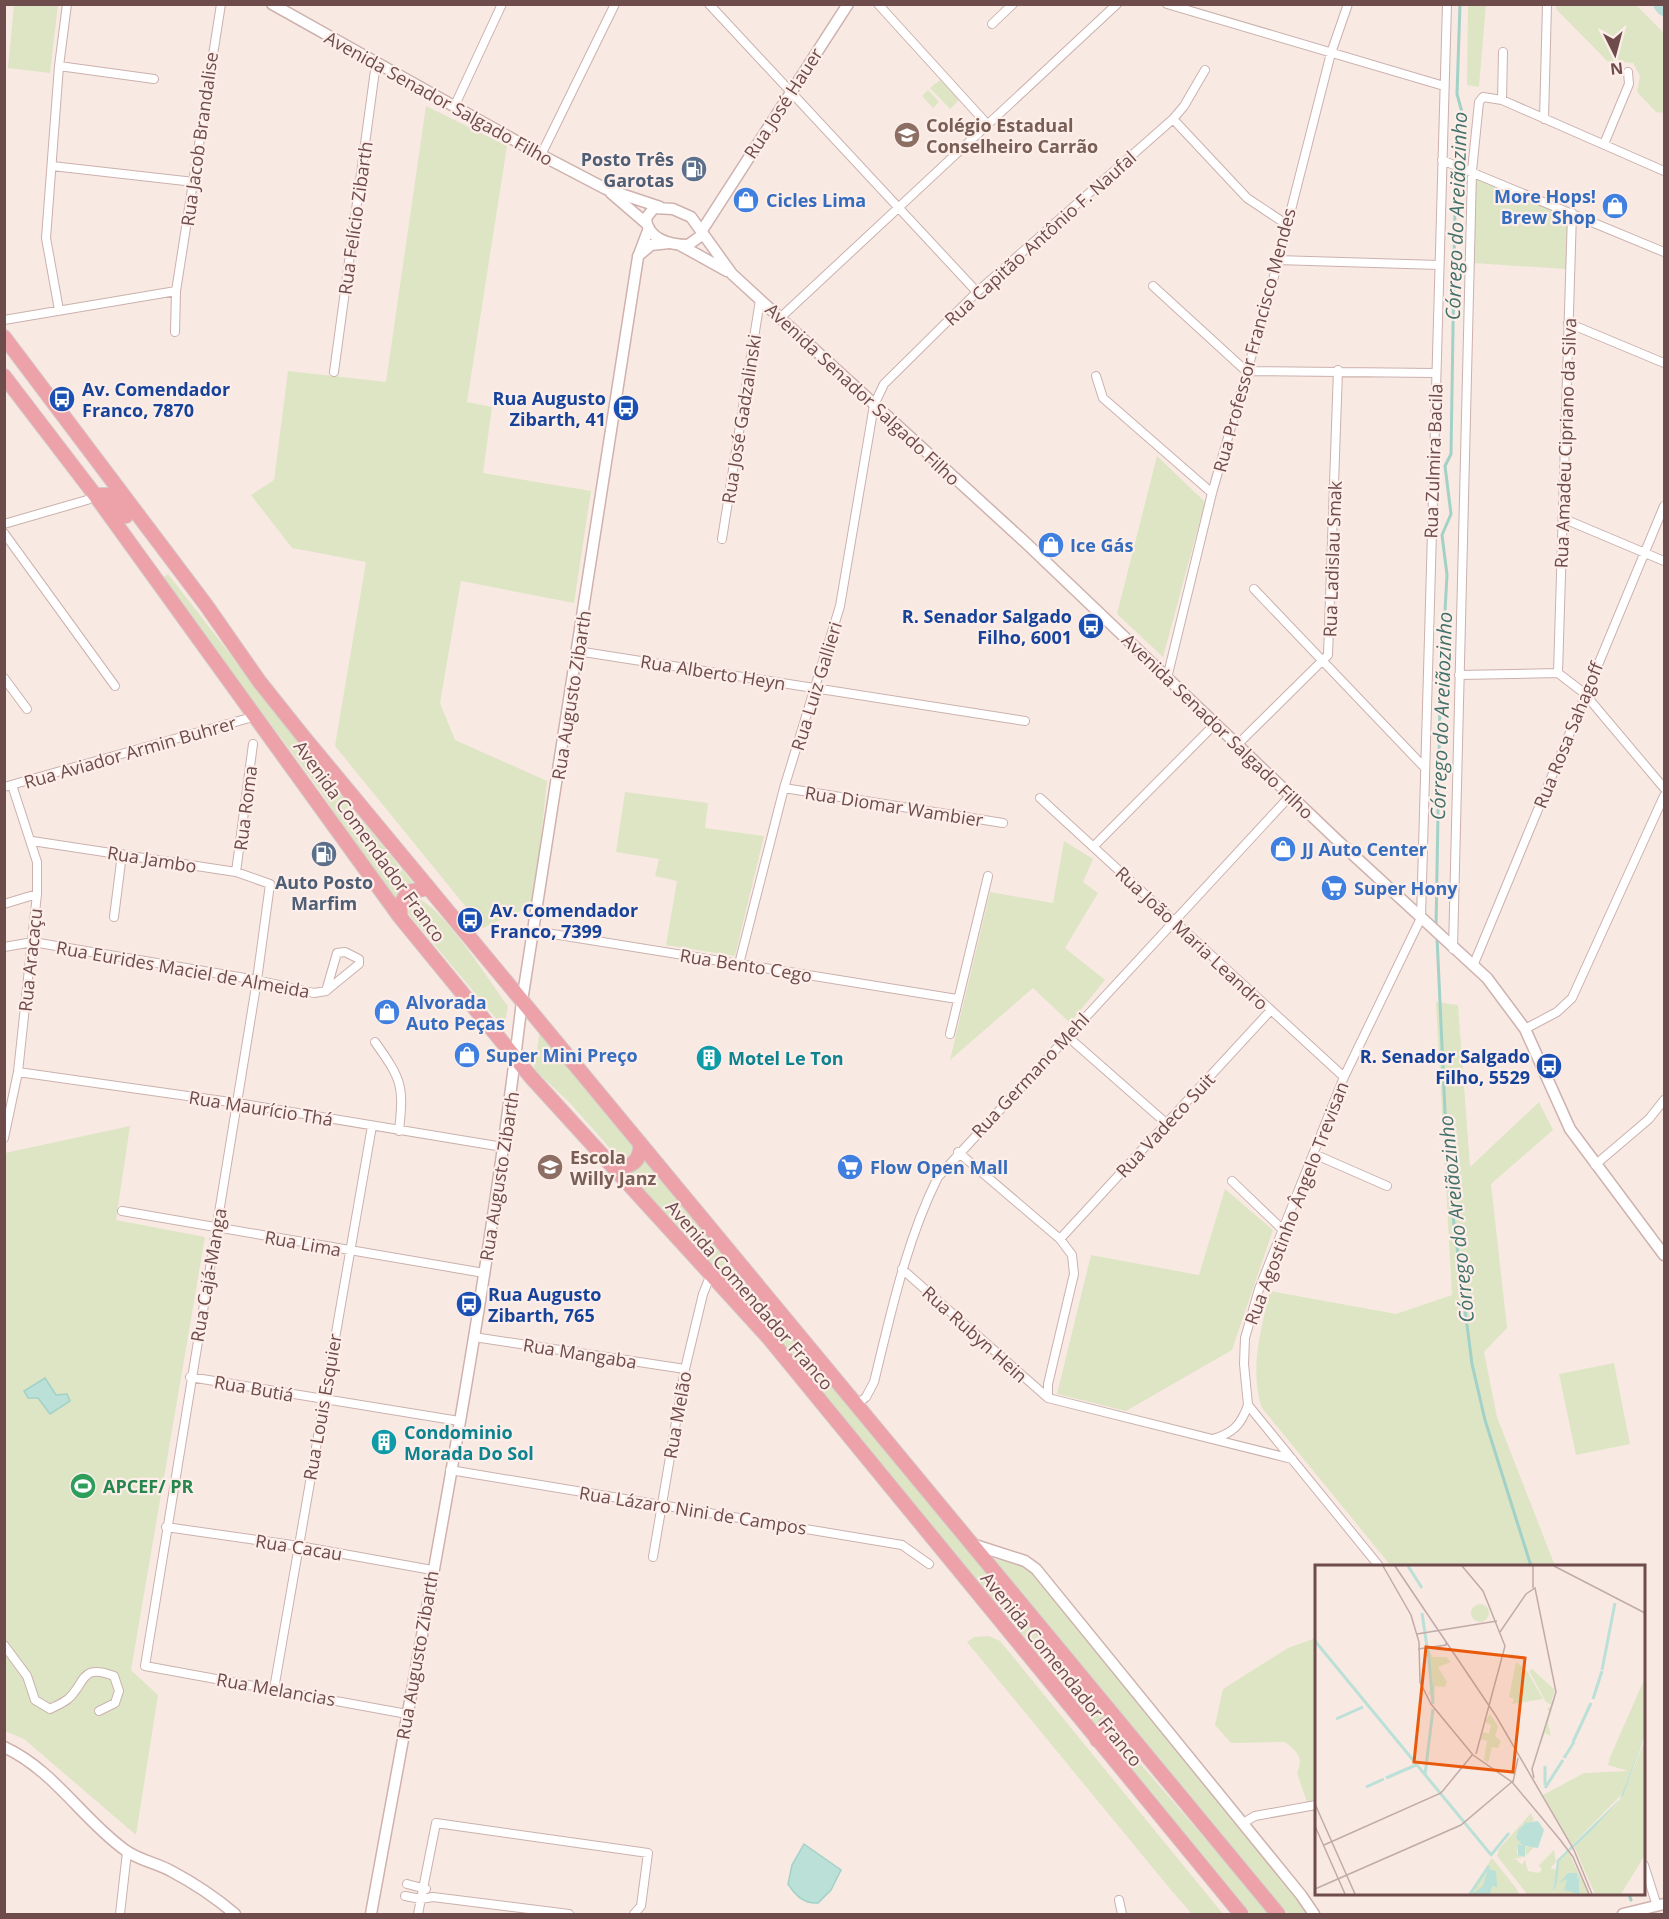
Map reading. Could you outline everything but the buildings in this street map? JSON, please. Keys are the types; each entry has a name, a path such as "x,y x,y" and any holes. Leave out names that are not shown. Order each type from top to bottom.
{"highway":[{"name":"Avenida Comendador Franco","path":"4,337 206,605 259,681 1278,1914"},
{"name":"Avenida Comendador Franco","path":"4,376 95,495 400,917 515,1058 768,1337 1241,1914"},
{"path":"95,495 109,495 125,515 133,521 142,523"},
{"path":"400,917 400,905 408,892 429,888"},
{"path":"608,1162 619,1168 629,1166 637,1160 640,1143"},
{"path":"1097,1740 1105,1725 1116,1723 1123,1727"}],"main road":[{"name":"Avenida Senador Salgado Filho","path":"272,4 606,189 691,218 732,274 1167,678 1453,949 1487,978 1525,1029 1560,1111 1595,1165 1665,1256"},
{"name":"Rua José Hauer","path":"701,233 718,201 848,4"},
{"name":"Avenida Senador Salgado Filho","path":"606,189 648,226 657,237 732,274"},
{"path":"683,214 708,211 718,201"},
{"path":"648,226 649,212 661,207"},
{"name":"Rua Augusto Zibarth","path":"371,1914 474,1337 503,1147 522,1001 638,257 648,226"},
{"path":"638,257 651,245 688,245 701,233"},
{"name":"Avenida Comendador Franco","path":"972,1544 1025,1561 1036,1569 1134,1687 1314,1914"},
{"path":"4,1747 20,1754 53,1779 83,1813 127,1852 172,1871 222,1909 236,1914"},
{"path":"1623,1914 1661,1905"}],"street":[{"path":"59,310 46,238 59,66 67,4"},
{"name":"Rua Jacob Brandalise","path":"175,332 176,291 221,4"},
{"path":"455,105 502,4"},
{"path":"541,155 615,4"},
{"path":"709,4 900,206 977,292"},
{"path":"878,4 988,124"},
{"path":"992,24 1013,4"},
{"path":"780,318 1117,4"},
{"path":"1167,4 1444,86"},
{"name":"Rua Professor Francisco Mendes","path":"1167,678 1212,493 1277,260 1331,53 1348,4"},
{"name":"Rua Zulmira Bacila","path":"1421,918 1447,4"},
{"path":"1544,119 1547,4"},
{"path":"1503,52 1502,100 1665,171"},
{"name":"Rua Felício Zibarth","path":"334,372 376,63"},
{"path":"59,66 154,79"},
{"name":"Rua Capitão Antônio F. Naufal","path":"874,405 884,384 977,292 1173,119 1184,106 1205,70"},
{"path":"1604,144 1629,84 1628,72"},
{"name":"Rua Zulmira Bacila","path":"1453,949 1472,171 1477,110 1483,97 1502,100"},
{"path":"1173,119 1246,198 1286,224"},
{"path":"1442,160 1665,252"},
{"path":"52,166 194,182"},
{"name":"Rua Amadeu Cipriano da Silva","path":"1558,673 1572,213"},
{"path":"1277,260 1439,265"},
{"path":"1153,286 1246,371 1338,370 1436,373"},
{"path":"4,320 176,291"},
{"name":"Rua José Gadzalinski","path":"722,539 760,300"},
{"path":"1568,323 1665,363"},
{"name":"Rua Ladislau Smak","path":"1237,745 1328,655 1338,370"},
{"path":"1096,376 1103,398 1212,493"},
{"name":"Rua Luiz Gallieri","path":"740,964 784,788 840,606 874,405"},
{"path":"4,524 87,500 95,495"},
{"name":"Rua Rosa Sahagoff","path":"1473,966 1584,693 1665,506"},
{"path":"1562,518 1665,561"},
{"path":"4,533 115,687"},
{"path":"1254,589 1424,767"},
{"name":"Rua Alberto Heyn","path":"577,651 1025,722"},
{"path":"1459,675 1558,673 1584,693 1665,788"},
{"path":"4,678 27,709"},
{"name":"Rua Aviador Armin Buhrer","path":"8,786 256,716"},
{"path":"1093,847 1215,724"},
{"name":"Rua Roma","path":"236,872 253,744"},
{"name":"Rua Aracaçu","path":"4,1138 18,1072 37,894 37,862 32,841 8,786"},
{"name":"Rua Diomar Wambier","path":"784,788 1003,823"},
{"name":"Rua Germano Mehl","path":"856,1405 866,1397 874,1382 902,1269 926,1200 938,1177 958,1152 1175,922 1290,796"},
{"path":"1525,1029 1557,1012 1572,998 1665,796"},
{"name":"Rua João Maria Leandro","path":"1040,798 1344,1077"},
{"name":"Rua Jambo","path":"32,841 236,872 270,884"},
{"path":"114,917 122,854"},
{"path":"950,1034 988,876"},
{"name":"Rua Cajá-Manga","path":"145,1666 190,1377 257,980 270,884"},
{"path":"4,904 37,894"},
{"name":"Rua Agostinho Ângelo Trevisan","path":"1248,1405 1244,1364 1245,1338 1259,1289 1344,1077 1421,918"},
{"name":"Rua Bento Cego","path":"534,931 957,999"},
{"name":"Rua Eurides Maciel de Almeida","path":"4,947 33,942 257,980 314,993 326,991"},
{"path":"345,952 359,958 359,964 326,991 337,953 345,952"},
{"name":"Rua Vadeco Suit","path":"1060,1239 1271,1010"},
{"path":"1067,1036 1166,1124"},
{"path":"375,1042 398,1076 403,1094 399,1131"},
{"name":"Rua Maurício Thá","path":"18,1072 237,1103 503,1147"},
{"path":"1595,1165 1649,1119 1665,1100"},
{"name":"Rua Louis Esquier","path":"274,1689 322,1400 372,1126"},
{"path":"958,1152 1060,1239 1072,1255 1074,1274 1048,1384 1048,1398 1292,1459"},
{"path":"1314,1154 1387,1186"},
{"path":"1232,1181 1283,1230"},
{"name":"Rua Lima","path":"122,1211 484,1273"},
{"name":"Rua Rubyn Hein","path":"902,1269 1048,1398"},
{"name":"Rua Melão","path":"653,1557 685,1369 703,1294 711,1274"},
{"name":"Rua Mangaba","path":"474,1337 685,1369"},
{"name":"Rua Butiá","path":"190,1377 459,1421"},
{"path":"1212,1439 1229,1434 1242,1422 1248,1405"},
{"path":"1248,1405 1377,1565"},
{"name":"Rua Lázaro Nini de Campos","path":"450,1470 902,1545 929,1564"},
{"name":"Rua Cacau","path":"166,1527 299,1546 432,1570"},
{"path":"4,1645 27,1676 35,1700 50,1709 68,1699 82,1677 100,1671 114,1676 119,1691 115,1703 99,1711"},
{"name":"Rua Melancias","path":"145,1666 407,1714"},
{"path":"1243,1823 1255,1816 1315,1805"},
{"path":"418,1914 436,1823 648,1853 641,1906 634,1914"},
{"path":"120,1914 127,1852"},
{"path":"1645,1867 1661,1905"},
{"path":"407,1884 424,1887 433,1897"},
{"path":"405,1896 421,1899 433,1897 569,1914"},
{"path":"1119,1900 1122,1914"}],"green space":[{"path":"14,5 58,5 50,73 8,68"},
{"path":"1468,5 1486,5 1479,87 1467,85"},
{"path":"1556,5 1636,5 1664,33 1664,113 1656,112 1637,92 1640,76 1633,63 1621,62 1615,69 1557,10"},
{"path":"940,80 959,100 950,109 930,88"},
{"path":"928,90 939,102 933,108 922,96"},
{"path":"426,106 507,146 467,402 492,407 483,473 591,491 574,603 461,581 440,703 455,740 547,781 534,905 483,928 335,746 366,562 292,548 251,495 274,480 288,371 386,382"},
{"path":"1475,175 1568,215 1566,269 1473,263"},
{"path":"1157,456 1205,502 1163,657 1117,614"},
{"path":"168,574 310,757 415,885 400,914 319,789 162,578"},
{"path":"625,792 708,803 705,828 764,836 735,956 666,945 677,881 655,876 659,859 616,852"},
{"path":"1064,841 1093,859 1083,882 1098,893 1065,948 1105,980 1070,1023 1033,988 950,1060 990,892 1053,903"},
{"path":"416,898 439,914 452,929 508,1006 504,1028 407,912"},
{"path":"1436,1002 1458,1005 1470,1167 1539,1102 1553,1130 1491,1184 1507,1328 1484,1352 1497,1417 1555,1565 1390,1565 1262,1408 1256,1379 1256,1364 1270,1291 1396,1314 1452,1295"},
{"path":"540,1029 639,1152 622,1162 570,1103 534,1069"},
{"name":"APCEF/ PR","path":"130,1126 116,1220 205,1237 131,1670 158,1695 136,1835 24,1739 5,1731 5,1153"},
{"path":"645,1159 1110,1718 1098,1729 624,1173 636,1171"},
{"path":"1225,1189 1273,1230 1232,1350 1126,1411 1057,1394 1091,1255 1199,1275"},
{"path":"1614,1363 1630,1444 1576,1455 1559,1374"},
{"path":"994,1559 1026,1565 1288,1884 1308,1914 1288,1914"},
{"path":"989,1636 1000,1641 1223,1914 1192,1914 1171,1890 967,1642 974,1637"},
{"path":"1315,1638 1315,1800 1307,1802 1297,1773 1300,1763 1298,1755 1285,1742 1231,1743 1215,1725 1223,1689 1288,1648"},
{"path":"1108,1732 1113,1732 1270,1914 1251,1914 1111,1745 1106,1737"}],"water":[{"path":"45,1378 56,1395 67,1394 70,1401 50,1414 38,1398 28,1398 24,1391"},
{"path":"804,1844 841,1870 831,1890 818,1903 801,1898 788,1884 792,1865"}],"waterway":[{"name":"Córrego do Areiãozinho","path":"1436,927 1440,701 1447,575 1442,535 1451,514 1445,466 1451,454 1456,142 1463,116 1457,94 1460,4"},
{"path":"1661,4 1664,8"},
{"name":"Córrego do Areiãozinho","path":"1437,937 1448,1177 1472,1364 1485,1420 1531,1565"},
{"name":"Córrego do Areiãozinho","path":"1629,1895 1631,1900"}],"place":[{"name":"Colégio Estadual Conselheiro Carrão","path":"907,135"},
{"name":"Posto Três Garotas","path":"694,169"},
{"name":"Cicles Lima","path":"746,200"},
{"name":"More Hops! Brew Shop","path":"1615,206"},
{"name":"Av. Comendador Franco, 7870","path":"62,399"},
{"name":"Rua Augusto Zibarth, 41","path":"626,408"},
{"name":"Ice Gás","path":"1051,545"},
{"name":"R. Senador Salgado Filho, 6001","path":"1091,626"},
{"name":"JJ Auto Center","path":"1283,849"},
{"name":"Auto Posto Marfim","path":"324,854"},
{"name":"Super Hony","path":"1334,888"},
{"name":"Av. Comendador Franco, 7399","path":"470,920"},
{"name":"Alvorada Auto Peças","path":"387,1012"},
{"name":"Super Mini Preço","path":"467,1055"},
{"name":"Motel Le Ton","path":"709,1058"},
{"name":"R. Senador Salgado Filho, 5529","path":"1549,1066"},
{"name":"Escola Willy Janz","path":"550,1167"},
{"name":"Flow Open Mall","path":"850,1167"},
{"name":"Rua Augusto Zibarth, 765","path":"469,1304"},
{"name":"Condominio Morada Do Sol","path":"384,1442"},
{"name":"APCEF/ PR","path":"83,1486"}]}
